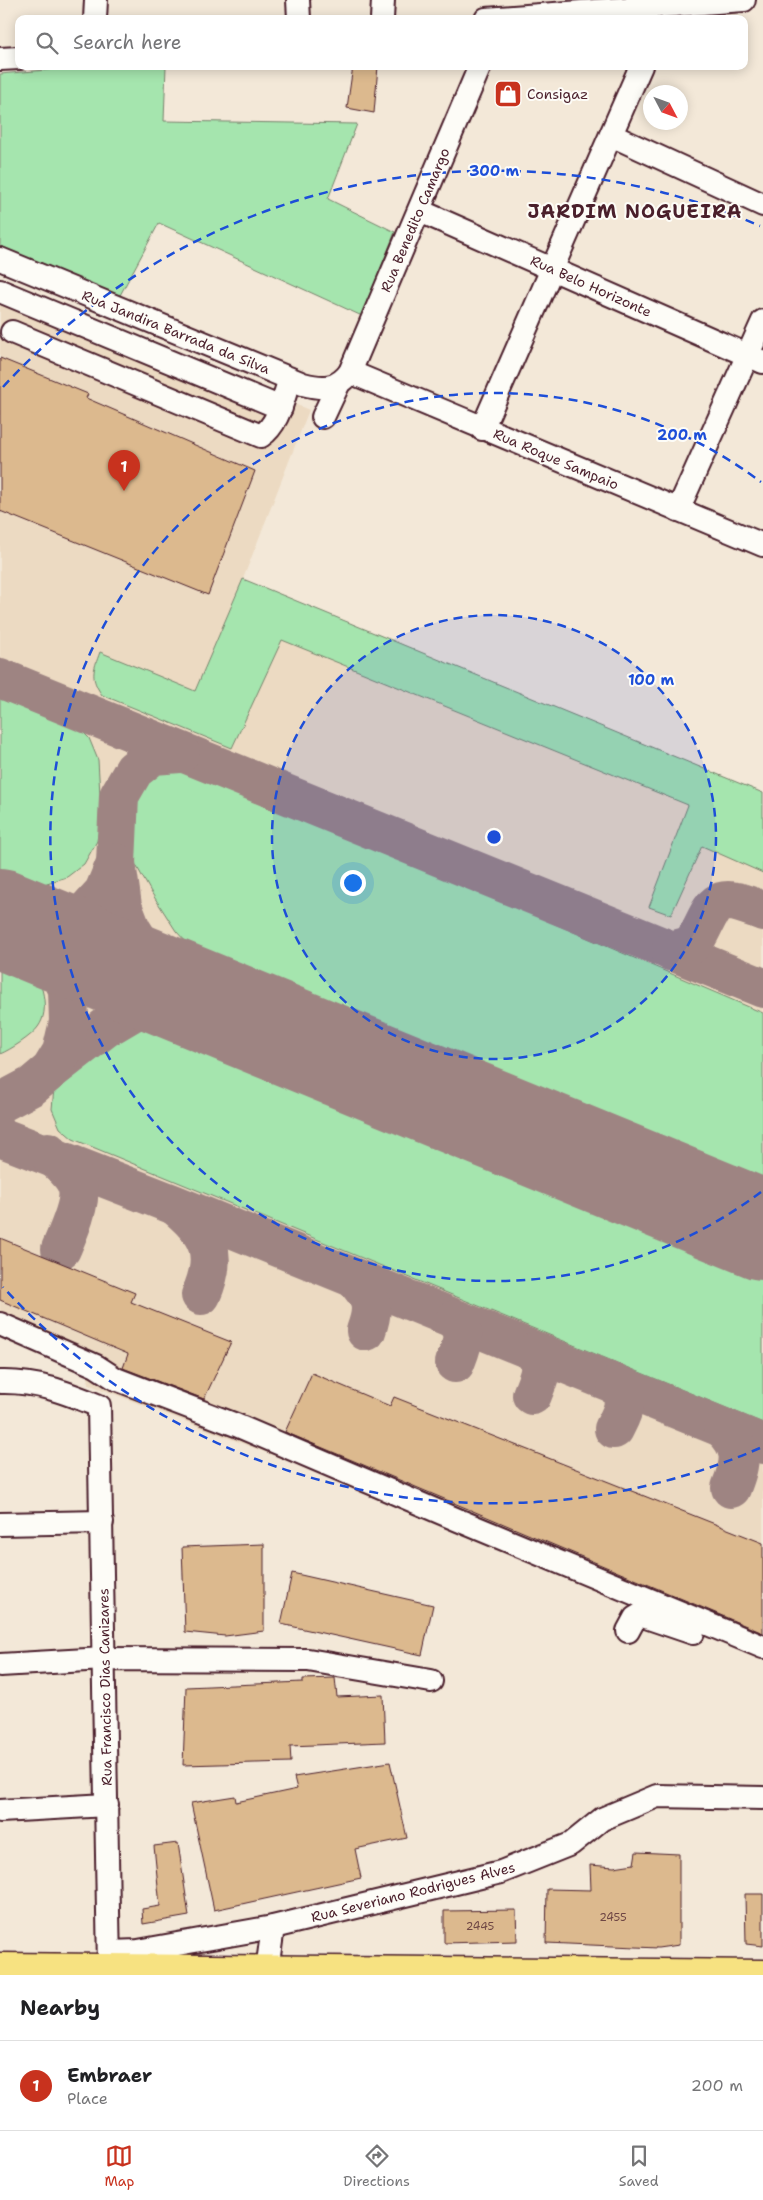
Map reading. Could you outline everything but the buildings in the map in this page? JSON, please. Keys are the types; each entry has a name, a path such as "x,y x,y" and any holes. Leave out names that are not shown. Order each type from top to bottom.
{"main road":[{"path":"0,1967 109,1960 267,1970 763,1974"}],"street":[{"path":"95,15 96,0"},
{"path":"298,0 299,15"},
{"path":"382,15 383,0"},
{"path":"552,15 665,9 702,1 744,0"},
{"path":"0,60 15,58"},
{"name":"Rua Benedito Camargo","path":"323,417 344,379 420,211 478,70"},
{"path":"482,429 639,70"},
{"path":"611,135 763,206"},
{"name":"Rua Belo Horizonte","path":"420,211 755,359"},
{"name":"Rua Jandira Barrada da Silva","path":"0,259 290,379 321,389 344,379"},
{"path":"0,291 280,408"},
{"path":"678,510 755,359 763,321"},
{"path":"12,332 260,436 269,430 280,408 290,379"},
{"path":"92,365 101,333"},
{"name":"Rua Roque Sampaio","path":"344,379 482,429 763,545"},
{"path":"0,1324 96,1366 116,1379 236,1425 466,1524 763,1647"},
{"name":"Rua Francisco Dias Canizares","path":"0,1382 16,1381 54,1388 99,1406 109,1960"},
{"path":"0,1524 102,1522"},
{"path":"628,1631 635,1618 640,1615 704,1637 763,1662"},
{"path":"0,1665 104,1659 308,1660 431,1682"},
{"name":"Rua Severiano Rodrigues Alves","path":"109,1960 138,1951 273,1927 501,1872 571,1844 602,1819 657,1796 763,1798"},
{"path":"0,1811 107,1805"},
{"path":"267,1970 273,1927"},
{"path":"0,1973 422,1975"}],"shaded area":[{"path":"0,282 309,410 243,579 763,793 763,1654 309,1469 88,1384 87,1367 0,1332"}],"green space":[{"path":"46,70 166,70 164,121 357,124 328,199 395,232 362,316 159,223 118,299 0,250 0,74"},
{"path":"243,579 763,793 763,873 702,846 671,915 649,907 688,805 282,640 232,748 102,695 94,679 100,652 195,691"},
{"path":"0,691 75,724 89,738 98,760 101,812 97,841 84,864 67,877 30,888 0,876"},
{"path":"160,763 178,763 763,1013 763,1186 220,968 199,956 176,931 132,858 126,828 130,792 142,774"},
{"path":"0,946 20,956 34,971 43,995 44,1012 42,1020 35,1031 21,1042 0,1054"},
{"path":"142,1018 166,1018 190,1025 763,1259 763,1423 73,1139 60,1128 52,1109 54,1088 66,1069 125,1025"}],"taxiway":[{"path":"0,678 763,988"},
{"path":"0,916 38,929 62,925 84,914 104,892 116,863 119,796 134,770 153,755 180,753"},
{"path":"51,1070 105,1028 144,1005 175,1000 202,1000 172,982 149,958 131,929 122,906 116,863"},
{"path":"671,951 690,945 698,935 712,909 721,902 737,902 763,911"},
{"path":"0,1103 32,1086 51,1070 62,1052 69,1022 68,989 52,955 26,932 8,923"},
{"path":"0,1137 175,1205 763,1444"},
{"path":"48,1152 70,1173 78,1189 76,1211 61,1249"},
{"path":"176,1206 196,1226 208,1245 210,1256 209,1268 201,1295"},
{"path":"355,1279 365,1292 370,1303 371,1309 366,1331"},
{"path":"455,1320 461,1330 462,1341 455,1363"},
{"path":"532,1395 540,1368 536,1352"},
{"path":"614,1429 624,1402 617,1385"},
{"path":"723,1428 735,1443 739,1456 737,1471 731,1488"}],"runway":[{"path":"0,918 763,1230"}],"place":[{"name":"Consigaz","path":"508,94"},
{"name":"Embraer","path":"124,491"}],"district":[{"name":"JARDIM NOGUEIRA","path":"635,211"}]}
